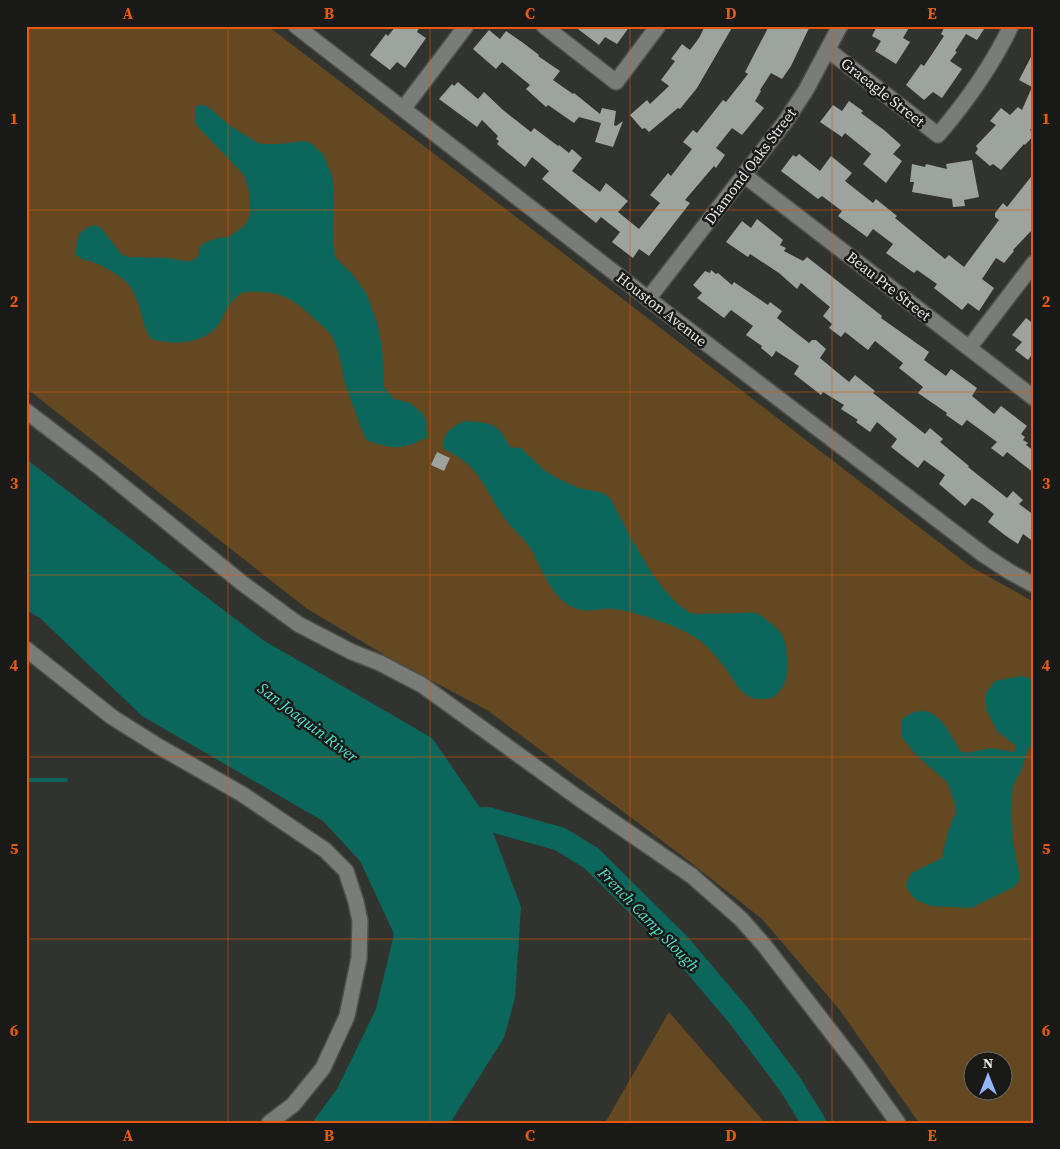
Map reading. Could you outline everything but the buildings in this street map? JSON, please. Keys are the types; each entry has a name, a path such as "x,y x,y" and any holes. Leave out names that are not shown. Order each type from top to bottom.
{"street":[{"name":"Houston Avenue","path":"296,26 648,299 984,555 1034,585"},
{"path":"403,109 466,26"},
{"path":"544,26 616,82 658,26"},
{"name":"Diamond Oaks Street","path":"648,299 785,122 806,90 840,26"},
{"name":"Graeagle Street","path":"828,50 938,135 963,105 984,75 1011,26"},
{"name":"Beau Pre Street","path":"744,175 1034,398"},
{"path":"969,348 1034,263"},
{"path":"26,410 242,583 298,624 352,652 380,663 422,684 577,797 692,876 741,919 764,945 858,1067 898,1123"},
{"path":"26,649 112,717 158,746 242,794 325,850 346,871 360,921 359,958 355,985 347,1016 324,1068 293,1105 269,1123"}],"shaded area":[{"path":"26,26 268,26 971,567 1034,602 1034,1123 919,1123 839,1009 762,919 681,855 487,710 398,663 306,608 26,388"},
{"path":"669,1012 765,1123 605,1123"}],"water":[{"path":"204,105 229,125 256,142 279,144 304,141 311,143 323,154 332,176 334,192 333,241 335,257 352,274 366,293 377,322 382,347 384,387 394,399 410,403 422,413 426,420 427,437 411,445 397,447 390,447 366,440 346,386 338,353 331,335 292,300 277,294 242,293 233,300 218,325 211,332 196,340 187,342 160,341 151,339 147,332 130,286 112,272 76,255 79,236 88,227 94,225 101,228 121,254 128,257 168,258 184,261 191,261 198,257 200,247 206,242 229,237 243,227 248,221 250,214 249,190 244,175 195,122 195,106"},
{"path":"466,421 493,425 510,447 521,448 544,470 579,488 603,493 610,498 635,545 656,578 679,605 692,614 757,613 775,627 784,638 788,666 785,681 777,694 767,699 749,697 739,688 723,665 707,647 696,638 679,629 645,616 615,609 579,610 561,599 546,579 532,551 505,519 474,471 466,463 444,449 446,434 456,425"},
{"name":"San Joaquin River","path":"26,459 263,640 432,738 488,819 521,907 515,998 504,1038 450,1123 312,1123 337,1089 376,1009 394,934 360,861 323,821 142,716 40,618 26,610"},
{"path":"1020,676 1034,679 1034,744 1028,749 1021,771 1013,786 1011,802 1013,842 1019,881 1014,887 971,908 931,906 916,900 906,886 908,879 912,873 942,858 947,835 955,813 955,804 947,782 916,755 901,736 901,720 912,713 922,711 930,713 944,724 960,751 967,753 991,748 1014,752 1016,746 997,731 986,709 986,693 995,681"}],"waterway":[{"path":"26,780 66,780"},
{"name":"French Camp Slough","path":"455,820 488,819 560,839 591,858 678,944 739,1016 790,1084 814,1123"}]}
